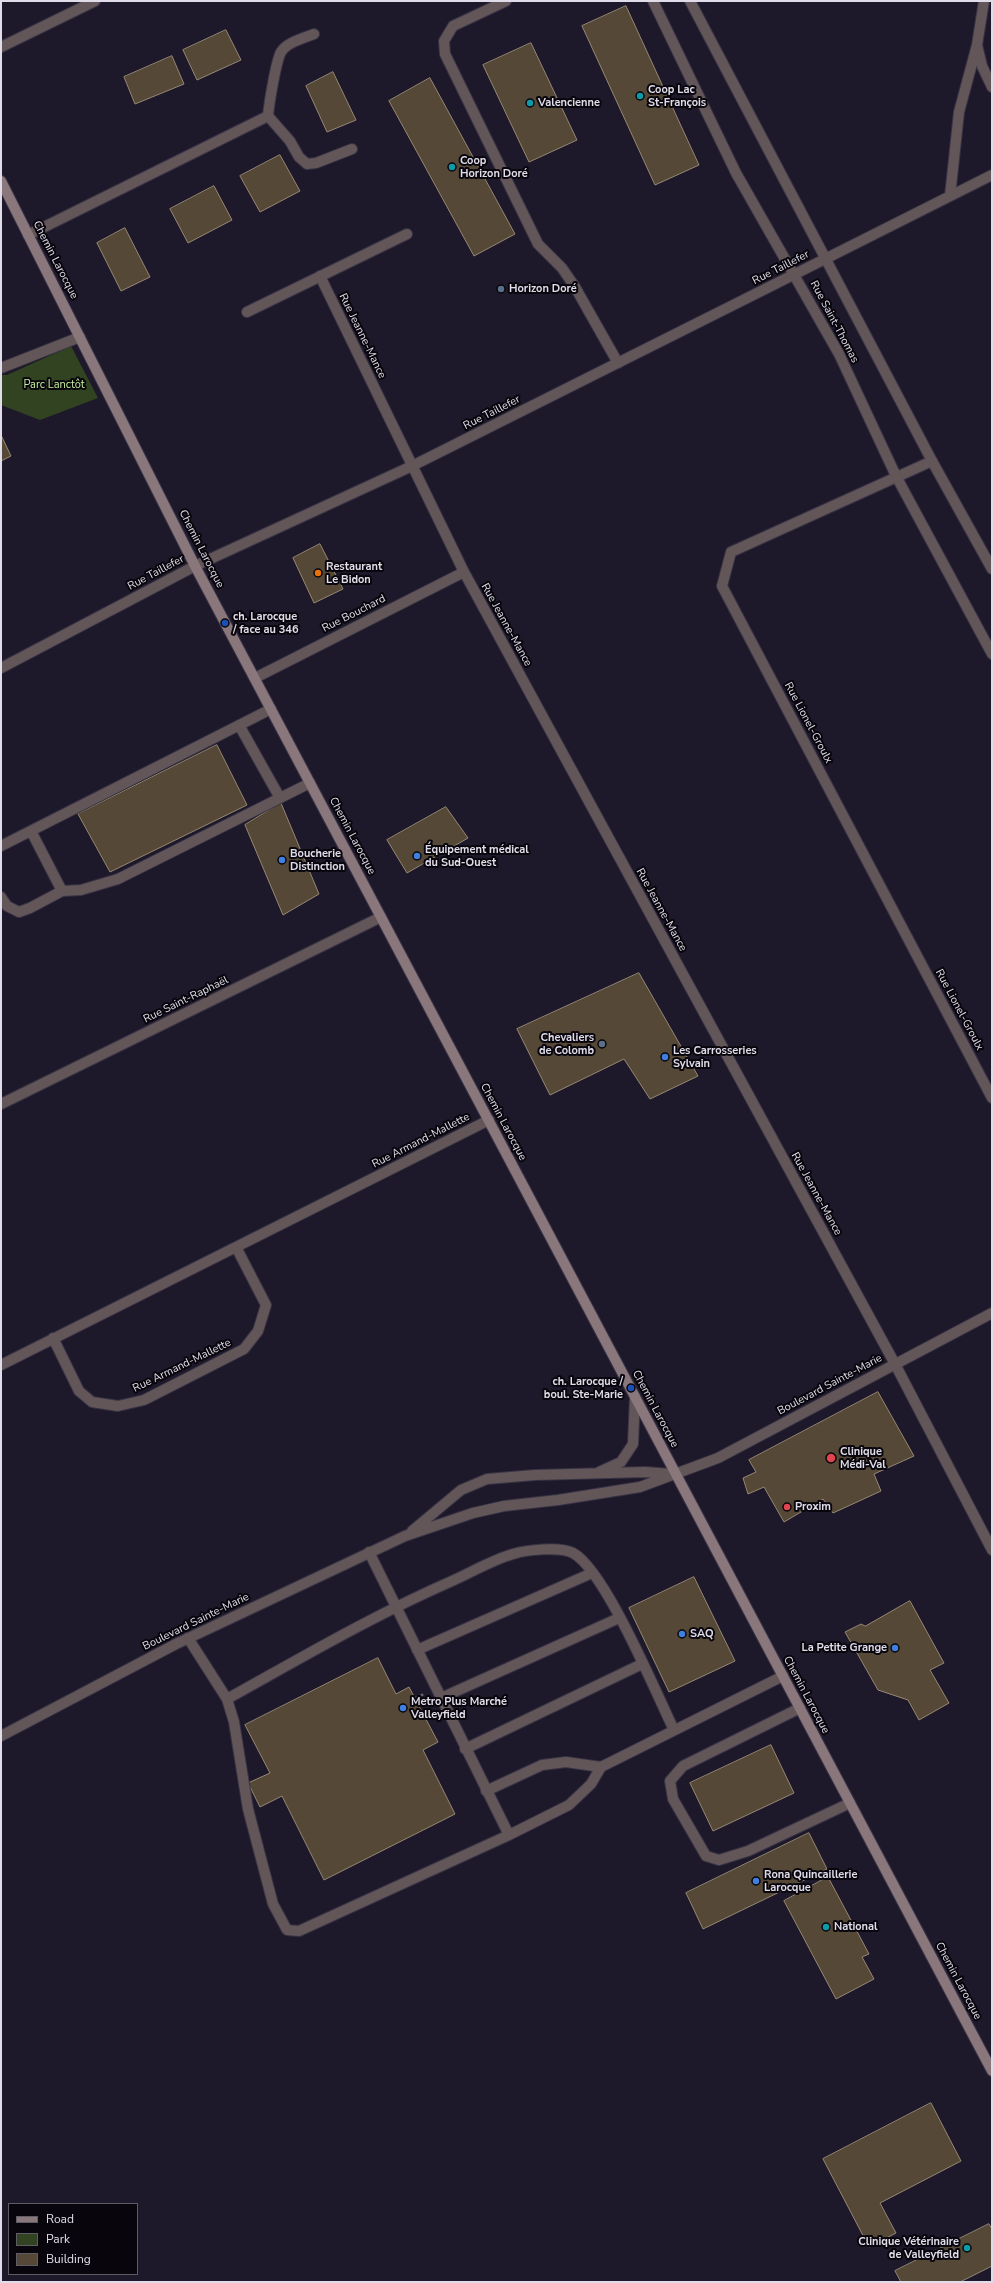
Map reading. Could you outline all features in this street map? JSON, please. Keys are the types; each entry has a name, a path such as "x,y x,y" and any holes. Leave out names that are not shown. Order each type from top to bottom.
{"main road":[{"name":"Chemin Larocque","path":"1,181 195,566 850,1803 990,2064"}],"street":[{"path":"1,47 95,1"},
{"path":"506,1 453,26 444,41 445,54 538,244 562,268 575,287 618,363"},
{"name":"Rue Saint-Thomas","path":"653,1 736,173 839,354 896,476 992,654"},
{"name":"Rue Saint-Thomas","path":"690,1 932,461 992,569"},
{"path":"950,196 959,112 977,45 984,1"},
{"path":"314,34 290,44 281,51 271,94 268,116 290,141 299,156 307,164 316,163 352,149"},
{"path":"977,45 982,66 992,86"},
{"path":"28,235 268,116"},
{"name":"Rue Taillefer","path":"1,668 195,566 412,466 992,175"},
{"path":"247,312 407,234"},
{"name":"Rue Jeanne-Mance","path":"320,276 464,572 895,1364 992,1550"},
{"path":"1,368 80,337"},
{"name":"Rue Lionel-Groulx","path":"932,461 731,552 722,586 992,1098"},
{"name":"Rue Bouchard","path":"255,678 464,572"},
{"path":"1,846 271,709"},
{"path":"239,725 280,798"},
{"path":"1,897 6,906 19,912 30,908 62,891 81,890 118,879 310,783"},
{"path":"31,832 62,891"},
{"name":"Rue Saint-Raphaël","path":"1,1104 381,917"},
{"name":"Rue Armand-Mallette","path":"1,1365 489,1120"},
{"name":"Rue Armand-Mallette","path":"53,1338 79,1391 92,1402 118,1406 144,1400 244,1349 258,1331 266,1305 236,1247"},
{"name":"Boulevard Sainte-Marie","path":"1,1736 188,1638 406,1536 473,1513 504,1506 558,1500 640,1487 718,1458 992,1313"},
{"path":"595,1474 620,1462 633,1444 635,1397"},
{"name":"Boulevard Sainte-Marie","path":"406,1536 461,1490 487,1479 535,1475 645,1472 676,1474"},
{"path":"227,1699 395,1606 513,1554 544,1550 573,1553 606,1590 674,1730"},
{"path":"369,1552 509,1835"},
{"path":"417,1650 592,1573"},
{"path":"441,1698 619,1618"},
{"path":"188,1638 227,1699 234,1722 248,1809 273,1904 287,1930 299,1931 509,1835 569,1805 591,1784 601,1767 783,1676"},
{"path":"465,1748 642,1664"},
{"path":"800,1708 683,1766 670,1781 673,1798 706,1856 720,1860 748,1851 850,1803"},
{"path":"486,1791 542,1765 566,1762 601,1767"}],"green space":[{"name":"Parc Lanctôt","path":"71,346 98,398 40,420 1,405 1,375 7,375"}],"building":[{"name":"Coop Lac St-François","path":"626,6 699,165 655,185 582,26"},
{"path":"226,30 241,60 197,80 183,50"},
{"name":"Valencienne","path":"531,43 577,140 529,162 483,65"},
{"path":"172,56 184,84 135,104 124,77"},
{"path":"333,72 356,120 327,132 306,86"},
{"name":"Coop Horizon Doré","path":"430,78 515,234 474,256 389,101"},
{"path":"280,155 300,191 260,212 240,176"},
{"path":"214,186 232,220 188,243 170,209"},
{"path":"125,228 150,277 121,291 97,243"},
{"path":"1,435 11,456 1,461"},
{"name":"Restaurant Le Bidon","path":"320,544 343,589 314,603 293,558"},
{"path":"217,745 247,805 110,872 78,814"},
{"name":"Boucherie Distinction","path":"281,803 319,894 283,915 245,825"},
{"name":"Équipement médical du Sud-Ouest","path":"446,807 468,838 407,873 387,840"},
{"name":"Chevaliers de Colomb","path":"639,973 698,1076 650,1099 624,1059 550,1095 517,1029"},
{"name":"Clinique Médi-Val","path":"878,1392 914,1456 874,1474 881,1491 833,1513 823,1499 784,1522 764,1487 748,1494 743,1478 756,1472 749,1460"},
{"name":"SAQ","path":"694,1577 735,1661 669,1692 629,1608"},
{"name":"La Petite Grange","path":"910,1601 944,1663 930,1670 949,1703 919,1720 908,1700 878,1690 845,1632 861,1624 865,1626"},
{"path":"378,1658 396,1694 409,1687 438,1742 423,1750 455,1814 324,1880 282,1796 260,1807 248,1783 270,1773 245,1725"},
{"path":"771,1745 794,1793 713,1831 690,1783"},
{"name":"Rona Quincaillerie Larocque","path":"809,1833 827,1869 703,1929 686,1893"},
{"name":"National","path":"828,1877 869,1954 862,1957 874,1979 836,1999 784,1901"},
{"path":"931,2103 961,2161 880,2203 896,2233 869,2247 823,2159"},
{"name":"Clinique Vétérinaire de Valleyfield","path":"989,2224 992,2229 992,2266 960,2282 901,2282 895,2271"}],"place":[{"name":"Coop Lac St-François","path":"640,96"},
{"name":"Valencienne","path":"530,103"},
{"name":"Coop Horizon Doré","path":"452,167"},
{"name":"Horizon Doré","path":"501,289"},
{"name":"Restaurant Le Bidon","path":"318,573"},
{"name":"ch. Larocque / face au 346","path":"225,623"},
{"name":"Équipement médical du Sud-Ouest","path":"417,856"},
{"name":"Boucherie Distinction","path":"282,860"},
{"name":"Chevaliers de Colomb","path":"602,1044"},
{"name":"Les Carrosseries Sylvain","path":"665,1057"},
{"name":"ch. Larocque / boul. Ste-Marie","path":"631,1388"},
{"name":"Clinique Médi-Val","path":"831,1458"},
{"name":"Proxim","path":"787,1507"},
{"name":"SAQ","path":"682,1634"},
{"name":"La Petite Grange","path":"895,1648"},
{"name":"Metro Plus Marché Valleyfield","path":"403,1708"},
{"name":"Rona Quincaillerie Larocque","path":"756,1881"},
{"name":"National","path":"826,1927"},
{"name":"Clinique Vétérinaire de Valleyfield","path":"967,2248"}]}
